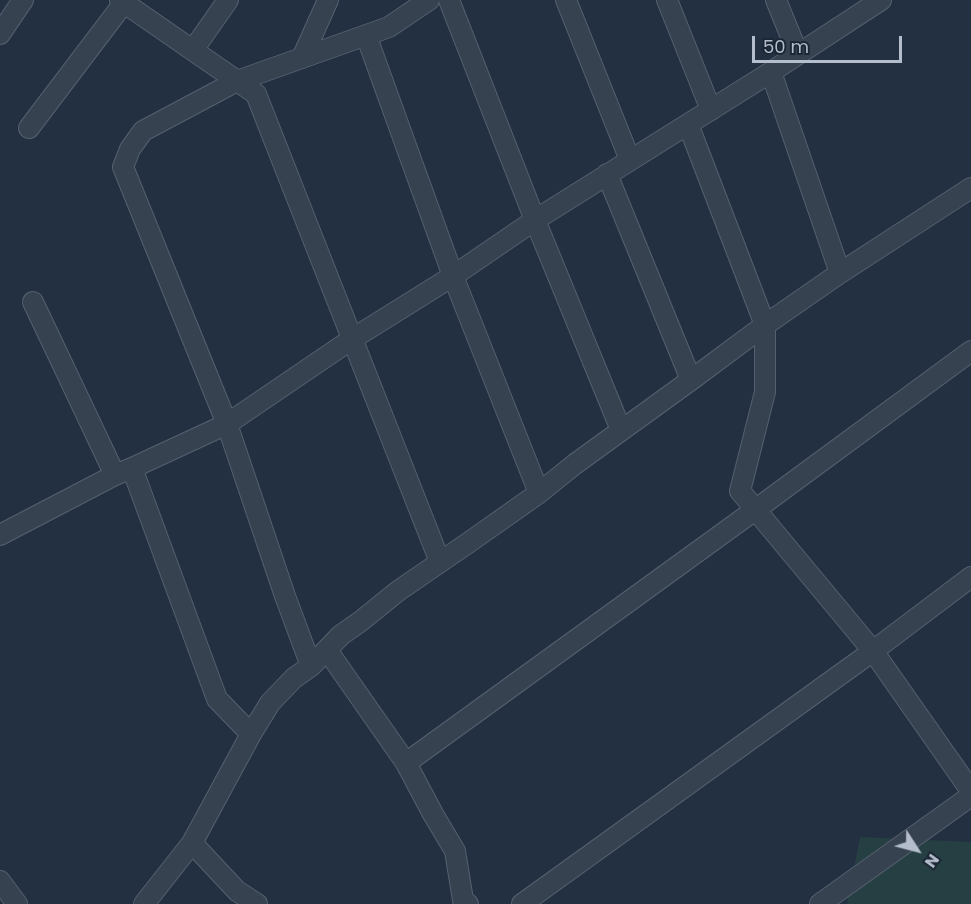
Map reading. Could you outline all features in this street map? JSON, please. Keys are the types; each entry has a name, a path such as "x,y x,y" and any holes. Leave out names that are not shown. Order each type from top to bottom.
{"street":[{"path":"0,34 23,0"},
{"path":"193,50 228,0"},
{"path":"302,58 328,0"},
{"path":"311,666 227,424 123,167 130,148 143,131 237,81 389,27 429,0"},
{"path":"449,0 535,220 621,430"},
{"path":"566,0 630,160"},
{"path":"667,0 711,110"},
{"path":"776,0 798,54"},
{"path":"0,535 123,472 227,424 352,339 453,276 535,220 881,0"},
{"path":"29,128 124,1 256,94 440,562"},
{"path":"366,35 453,276 539,493"},
{"path":"771,72 840,273"},
{"path":"688,124 765,325 765,392 740,491 873,651 971,791"},
{"path":"607,174 691,380"},
{"path":"144,904 192,843 251,734 270,704 294,678 311,666 341,635 398,591 539,493 765,325 971,188"},
{"path":"33,302 123,472 217,699 251,734"},
{"path":"406,764 971,351"},
{"path":"522,904 873,651 971,577"},
{"path":"327,650 406,764 455,851 463,900 468,904"},
{"path":"820,904 971,796"},
{"path":"192,843 237,891 257,904"},
{"path":"0,880 17,904"}],"green space":[{"path":"860,837 971,842 971,904 847,904"}]}
